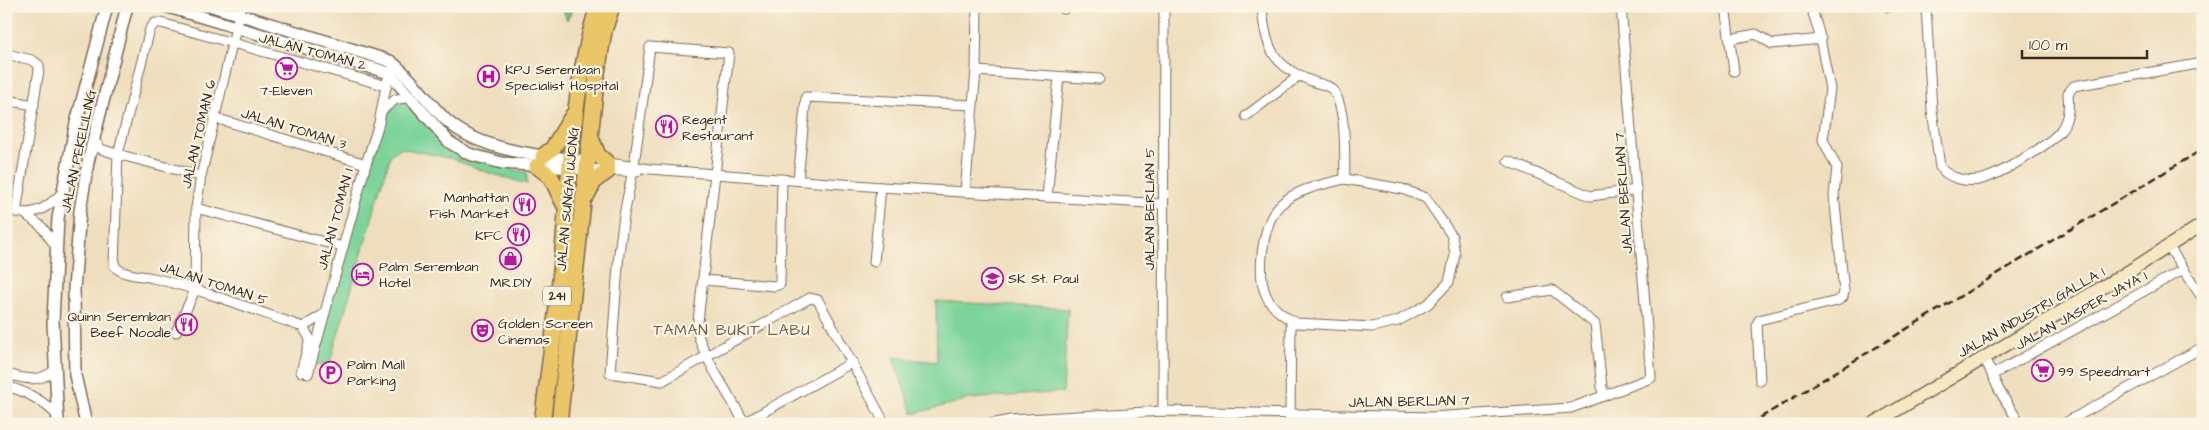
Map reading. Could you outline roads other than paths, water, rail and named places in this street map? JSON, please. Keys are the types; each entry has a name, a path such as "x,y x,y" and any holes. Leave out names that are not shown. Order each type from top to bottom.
{"highway":[{"name":"JALAN SUNGAI UJONG","path":"542,424 563,251 569,163 576,110 590,30 598,6"},
{"name":"JALAN SUNGAI UJONG","path":"559,424 597,73 604,31 612,6"},
{"path":"566,208 552,177 540,161 560,138 576,110"},
{"path":"583,202 595,180 608,167 598,155 590,134"}],"main road":[{"name":"JALAN INDUSTRI GALLA 1","path":"1873,424 2201,228"}],"street":[{"name":"JALAN PEKELILING","path":"58,419 54,371 53,289 56,247 63,192 75,127 107,6"},
{"name":"JALAN PEKELILING","path":"86,424 75,375 74,289 80,211 88,162 127,6"},
{"path":"165,6 235,29 336,58 389,67 410,98 449,142 470,154 502,163 540,161 881,187 1162,204"},
{"path":"212,6 240,10 407,75 447,121 461,131 540,161"},
{"path":"966,192 976,71 977,6"},
{"name":"JALAN BERLIAN 5","path":"1163,411 1162,204 1164,6"},
{"path":"1262,6 1263,27 1269,47 1283,67 1328,86 1336,94 1342,119 1345,179"},
{"name":"JALAN BERLIAN 7","path":"1163,411 1290,416 1432,417 1571,408 1651,378 1621,6"},
{"path":"1725,6 1734,71"},
{"path":"1760,381 1757,324 1759,320 1837,301 1843,297 1844,291 1834,195 1837,168 1823,140 1830,89 1821,39 1811,6"},
{"path":"1926,6 1932,110 1940,167 1957,180 1979,180 2005,170 2031,154 2060,132 2069,115 2069,89 2074,86 2203,63"},
{"name":"JALAN TOMAN 6","path":"176,332 195,290 196,208 201,176 240,10"},
{"name":"JALAN TOMAN 2","path":"115,154 150,28 155,23 161,23 387,86"},
{"path":"1730,39 1756,34 1772,44 1821,39"},
{"path":"852,362 744,423 708,357 697,330 729,53 650,47 634,169 619,254 610,373 662,381 708,357 810,298 815,298 818,300 852,362 885,424"},
{"path":"6,54 32,60 39,66 16,212 25,214 42,228 56,247"},
{"path":"334,71 336,58"},
{"name":"JALAN TOMAN 1","path":"303,327 310,336 305,373 325,313 382,110 389,67"},
{"path":"976,71 1099,79"},
{"path":"1246,116 1300,75"},
{"path":"1047,197 1059,77"},
{"path":"798,180 806,97 973,105"},
{"path":"382,110 396,99 410,98"},
{"path":"6,100 34,105"},
{"name":"JALAN TOMAN 3","path":"215,118 366,164"},
{"path":"94,140 101,149 115,154 201,176"},
{"path":"88,162 102,154 115,154"},
{"name":"JALAN TOMAN 5","path":"115,154 114,265 116,269 195,290 303,327"},
{"path":"1508,161 1590,196 1637,190"},
{"path":"703,280 774,286 780,284 782,179"},
{"path":"1345,179 1402,189 1426,198 1452,236 1455,255 1449,282 1428,304 1398,321 1372,327 1297,323 1286,318 1266,296 1261,261 1271,217 1281,204 1294,196 1318,186 1345,179"},
{"path":"874,262 881,187"},
{"path":"25,214 45,208 63,192"},
{"path":"196,208 343,247"},
{"path":"2169,247 2203,299"},
{"name":"JALAN JASPER JAYA 1","path":"1992,375 2184,270"},
{"path":"1507,297 1552,290 1595,324 1604,396"},
{"path":"303,327 325,313"},
{"path":"1290,416 1291,320"},
{"path":"2063,424 2203,347"},
{"path":"1984,357 2020,424"},
{"path":"6,374 28,379 42,379 54,371"},
{"path":"6,386 26,391 44,402 58,419"},
{"path":"991,424 1011,420 1163,411"}],"railway":[{"path":"1750,424 2203,149"}],"place":[{"name":"7-Eleven","path":"286,68"},
{"name":"KPJ Seremban Specialist Hospital","path":"489,77"},
{"name":"Regent Restaurant","path":"666,127"},
{"name":"Manhattan Fish Market","path":"525,205"},
{"name":"KFC","path":"519,235"},
{"name":"MR.DIY","path":"511,259"},
{"name":"Palm Seremban Hotel","path":"363,274"},
{"name":"SK St. Paul","path":"992,278"},
{"name":"Quinn Seremban Beef Noodle","path":"187,324"},
{"name":"Golden Screen Cinemas","path":"482,331"},
{"name":"99 Speedmart","path":"2042,371"},
{"name":"Palm Mall Parking","path":"331,372"}],"district":[{"name":"TAMAN BUKIT LABU","path":"732,330"}]}
